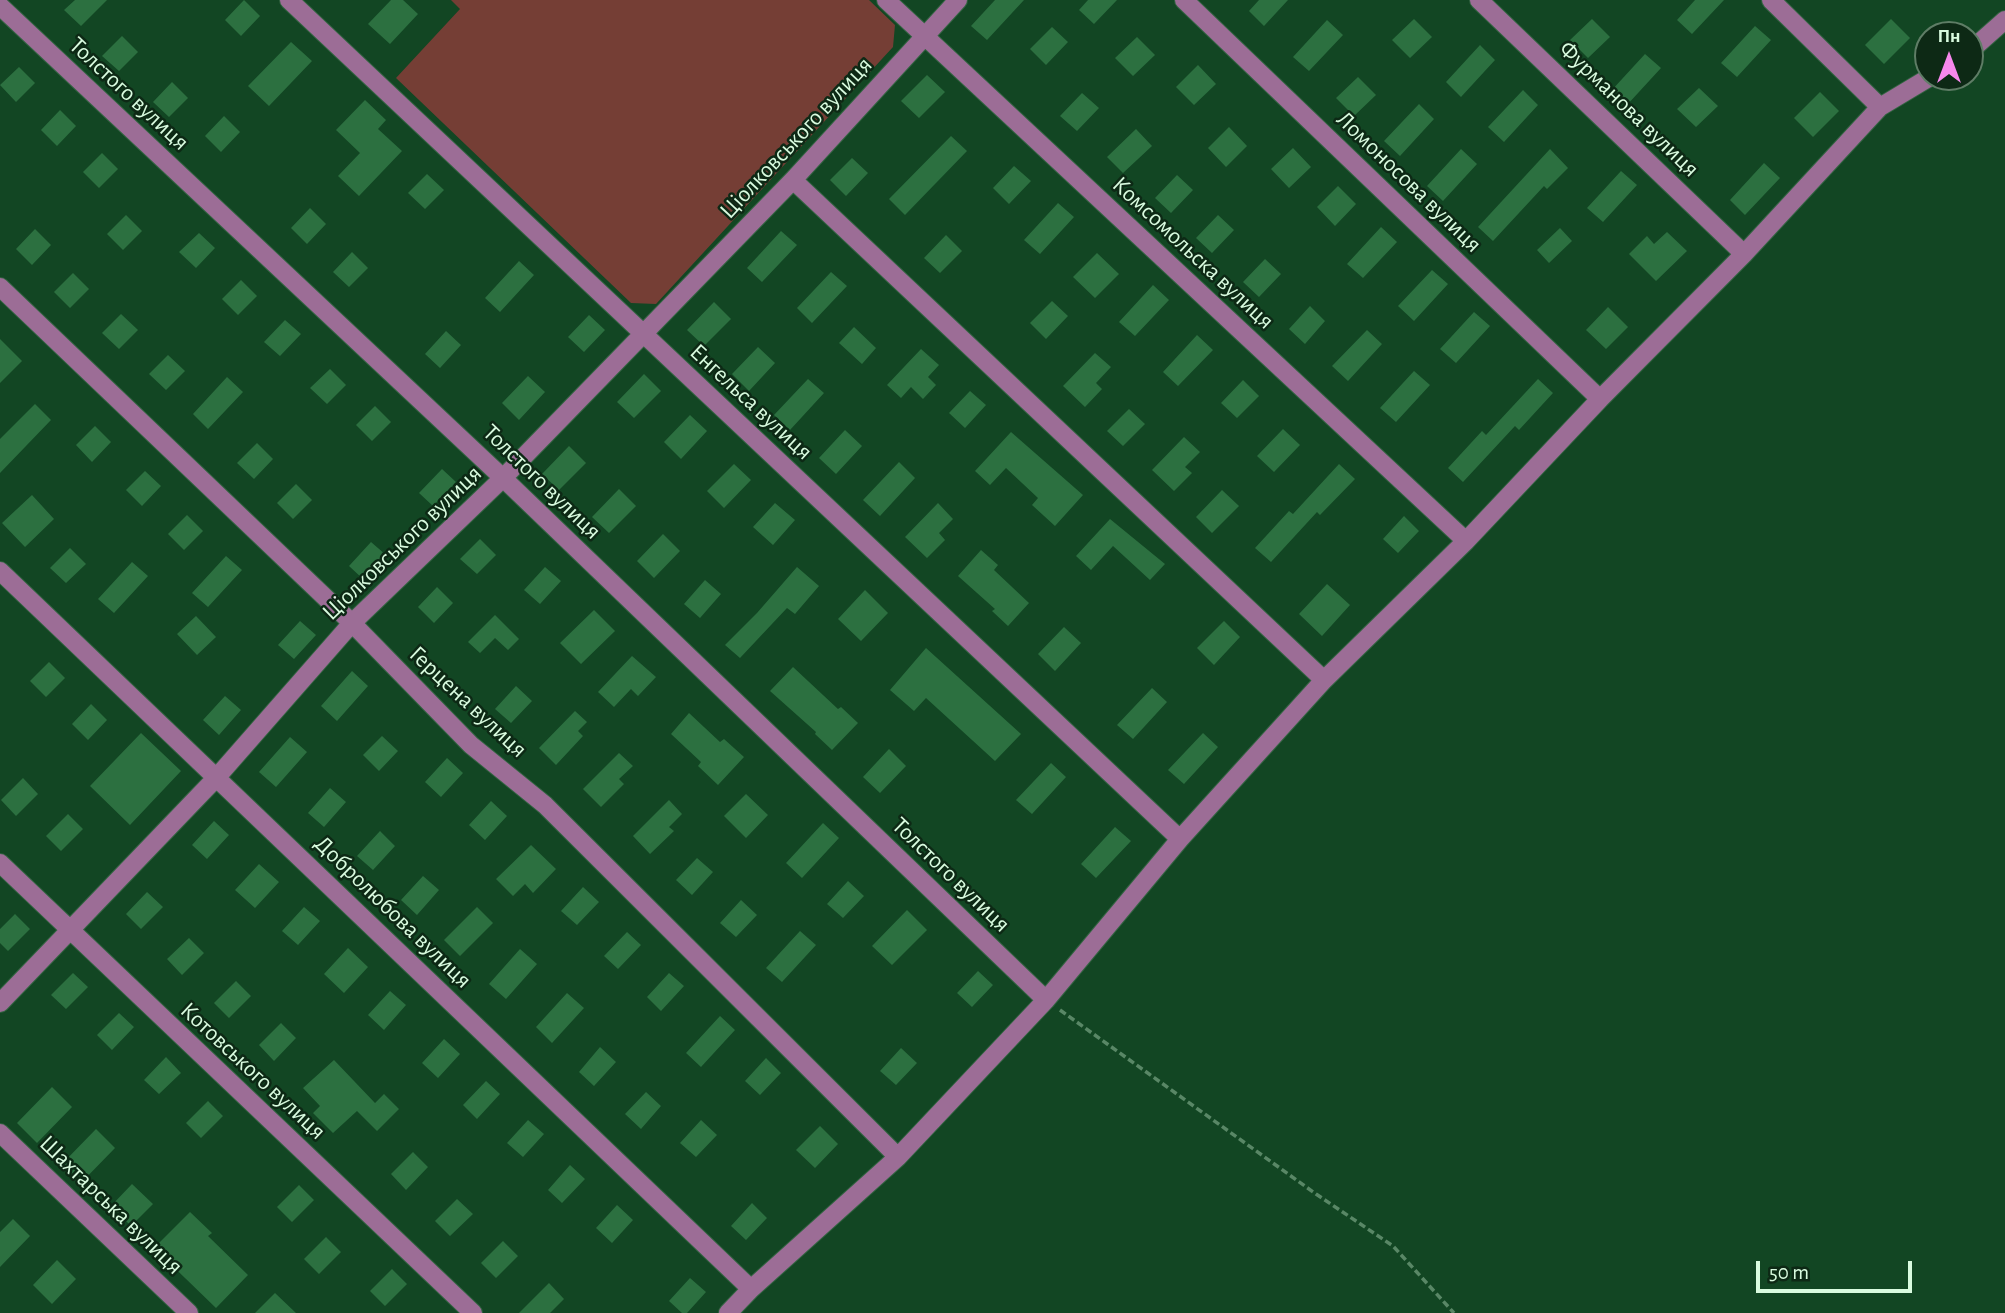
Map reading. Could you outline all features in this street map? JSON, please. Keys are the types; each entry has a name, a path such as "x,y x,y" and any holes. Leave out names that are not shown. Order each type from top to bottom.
{"street":[{"name":"Енгельса вулиця","path":"289,0 1180,839"},
{"name":"Комсомольска вулиця","path":"886,0 1466,541"},
{"name":"Ціолковського вулиця","path":"0,1003 217,777 352,624 503,478 793,180 958,0"},
{"name":"Ломоносова вулиця","path":"1184,0 1600,399"},
{"name":"Фурманова вулиця","path":"1479,0 1744,254"},
{"path":"1771,0 1880,107"},
{"name":"Толстого вулиця","path":"0,6 503,478 1046,1000"},
{"path":"1984,39 2005,20"},
{"path":"729,1313 751,1289 898,1157 1046,1000 1180,839 1324,680 1466,541 1600,399 1744,254 1880,107 1914,87"},
{"path":"793,180 1324,680"},
{"name":"Герцена вулиця","path":"0,287 352,624 471,745 545,805 898,1157"},
{"name":"Добролюбова вулиця","path":"0,571 751,1289"},
{"name":"Котовського вулиця","path":"0,863 473,1313"},
{"name":"Шахтарська вулиця","path":"0,1133 189,1313"}],"path":[{"path":"1046,1000 1305,1187 1393,1247 1454,1313"}],"shaded area":[{"path":"451,0 869,0 895,25 893,47 656,304 631,303 396,78 460,9"}],"building":[{"path":"75,0 107,0 81,26 64,10"},
{"path":"244,0 260,16 241,36 225,20"},
{"path":"391,0 403,0 418,14 390,44 368,24"},
{"path":"995,0 1024,0 987,40 971,26"},
{"path":"1088,0 1117,0 1094,24 1079,10"},
{"path":"1259,0 1288,0 1264,26 1249,11"},
{"path":"1695,0 1724,0 1692,34 1677,20"},
{"path":"1414,19 1432,37 1410,58 1392,40"},
{"path":"1592,19 1610,37 1588,58 1570,40"},
{"path":"1891,19 1910,38 1884,64 1865,45"},
{"path":"1327,20 1343,35 1309,71 1293,57"},
{"path":"1755,26 1771,40 1737,77 1721,63"},
{"path":"1052,27 1068,42 1046,65 1030,49"},
{"path":"122,36 138,52 119,71 102,56"},
{"path":"1137,37 1155,55 1133,76 1115,58"},
{"path":"291,42 312,61 269,106 248,86"},
{"path":"1480,45 1495,60 1461,97 1446,82"},
{"path":"1645,54 1661,68 1627,105 1611,91"},
{"path":"1198,65 1216,84 1194,105 1176,87"},
{"path":"19,67 35,83 16,102 0,85"},
{"path":"927,75 945,92 919,118 901,101"},
{"path":"1358,77 1376,95 1354,116 1336,98"},
{"path":"172,82 188,98 169,117 153,102"},
{"path":"1699,88 1718,106 1696,127 1677,109"},
{"path":"1523,90 1538,105 1504,142 1488,127"},
{"path":"1820,92 1839,111 1813,137 1794,118"},
{"path":"1082,93 1099,108 1077,131 1060,116"},
{"path":"365,100 386,120 378,129 402,151 359,196 338,176 360,153 336,130"},
{"path":"1419,104 1434,119 1400,156 1384,141"},
{"path":"60,110 76,126 57,146 41,130"},
{"path":"224,116 240,132 221,152 205,136"},
{"path":"1229,127 1247,146 1226,167 1208,148"},
{"path":"1136,129 1152,146 1123,173 1107,157"},
{"path":"951,136 967,151 905,215 889,199"},
{"path":"1293,148 1311,167 1289,188 1271,169"},
{"path":"1461,149 1477,164 1443,201 1427,186"},
{"path":"1550,149 1568,168 1547,189 1544,186 1493,241 1478,227"},
{"path":"102,153 118,169 99,188 83,172"},
{"path":"852,158 868,173 846,196 830,180"},
{"path":"1764,163 1780,178 1745,215 1730,200"},
{"path":"1014,166 1031,181 1009,204 993,188"},
{"path":"1621,171 1637,185 1603,222 1587,208"},
{"path":"427,174 444,190 425,209 408,193"},
{"path":"1177,175 1193,190 1171,213 1155,198"},
{"path":"1338,186 1356,204 1335,226 1317,207"},
{"path":"1058,203 1074,217 1040,254 1024,240"},
{"path":"310,208 326,224 307,244 291,228"},
{"path":"126,215 142,231 123,250 107,234"},
{"path":"1218,215 1234,230 1212,253 1196,238"},
{"path":"1381,227 1397,242 1363,278 1347,264"},
{"path":"1560,228 1572,241 1549,263 1537,250"},
{"path":"35,229 51,245 32,265 16,249"},
{"path":"781,231 797,245 762,282 747,268"},
{"path":"1667,232 1687,251 1656,281 1629,254 1647,236 1654,244"},
{"path":"199,233 215,248 196,268 179,252"},
{"path":"946,235 962,251 940,273 924,258"},
{"path":"352,252 368,268 349,287 333,272"},
{"path":"1097,253 1119,274 1095,298 1073,277"},
{"path":"1265,259 1281,274 1259,297 1243,282"},
{"path":"519,261 534,275 500,312 485,298"},
{"path":"1432,270 1448,284 1414,321 1398,306"},
{"path":"831,272 847,286 812,323 797,308"},
{"path":"73,273 89,289 70,308 54,292"},
{"path":"241,280 257,296 238,315 222,299"},
{"path":"1153,285 1169,300 1135,336 1119,322"},
{"path":"1052,301 1068,316 1046,339 1030,323"},
{"path":"714,302 731,319 704,346 687,330"},
{"path":"1310,306 1325,321 1305,344 1289,329"},
{"path":"1608,307 1628,327 1606,349 1586,330"},
{"path":"1474,312 1490,326 1456,363 1440,349"},
{"path":"121,314 138,330 119,349 102,333"},
{"path":"589,315 605,330 584,352 568,337"},
{"path":"285,320 301,334 280,356 264,342"},
{"path":"854,327 876,348 862,364 839,343"},
{"path":"1367,330 1382,344 1348,381 1332,366"},
{"path":"446,331 461,345 440,368 425,354"},
{"path":"1197,335 1213,350 1178,386 1163,372"},
{"path":"0,339 22,361 0,383"},
{"path":"758,347 775,363 749,391 732,374"},
{"path":"921,349 939,365 928,377 936,385 923,399 911,387 901,398 887,385"},
{"path":"1095,353 1111,367 1096,383 1102,389 1085,407 1063,386"},
{"path":"168,355 185,371 166,390 149,374"},
{"path":"330,369 346,385 327,404 310,388"},
{"path":"1414,371 1430,385 1396,422 1380,408"},
{"path":"644,374 661,391 634,418 617,402"},
{"path":"528,376 545,392 519,420 502,403"},
{"path":"227,377 243,392 208,429 193,414"},
{"path":"808,379 824,393 790,430 774,415"},
{"path":"1538,379 1553,393 1519,430 1515,426 1463,482 1448,468 1482,431 1486,435"},
{"path":"1243,380 1259,396 1237,418 1221,403"},
{"path":"970,391 986,405 965,428 949,413"},
{"path":"35,404 51,420 0,473 0,439"},
{"path":"375,406 391,422 372,441 356,425"},
{"path":"1129,409 1145,424 1123,446 1107,431"},
{"path":"690,415 707,431 681,459 664,442"},
{"path":"95,426 111,442 92,462 76,445"},
{"path":"1283,429 1300,445 1274,472 1257,456"},
{"path":"845,430 862,446 836,474 819,458"},
{"path":"1011,432 1083,495 1055,526 1032,505 1038,498 1006,468 990,485 975,471"},
{"path":"1184,437 1200,452 1185,467 1192,473 1174,491 1152,470"},
{"path":"257,443 273,459 254,479 237,463"},
{"path":"569,446 586,463 559,490 542,474"},
{"path":"899,462 915,478 880,516 863,500"},
{"path":"734,464 751,480 724,508 707,491"},
{"path":"1339,464 1355,479 1320,515 1317,512 1271,562 1255,548 1289,511 1293,514"},
{"path":"442,469 456,482 433,506 419,493"},
{"path":"145,471 161,486 142,506 126,490"},
{"path":"296,484 312,500 293,519 277,503"},
{"path":"619,489 636,506 609,533 592,517"},
{"path":"1222,490 1239,506 1212,533 1196,517"},
{"path":"32,495 54,519 25,547 2,523"},
{"path":"775,503 795,520 773,545 753,527"},
{"path":"938,503 953,519 939,533 945,540 927,558 905,537"},
{"path":"187,515 203,531 184,550 168,534"},
{"path":"1404,516 1419,531 1398,553 1383,539"},
{"path":"1110,519 1165,564 1150,580 1113,546 1091,570 1076,556"},
{"path":"663,534 680,551 654,578 637,561"},
{"path":"480,539 496,555 477,574 460,559"},
{"path":"371,542 386,555 363,579 349,566"},
{"path":"70,548 86,564 66,583 50,568"},
{"path":"981,550 998,565 994,570 1029,603 1008,626 992,611 995,609 958,576"},
{"path":"226,556 242,570 208,607 192,593"},
{"path":"132,562 148,576 114,613 98,599"},
{"path":"545,567 561,581 540,604 524,590"},
{"path":"797,567 819,586 795,614 787,608 740,658 725,645"},
{"path":"705,580 721,594 700,618 684,604"},
{"path":"1327,584 1350,605 1322,636 1299,614"},
{"path":"437,587 453,603 434,623 418,607"},
{"path":"865,590 888,613 861,641 838,619"},
{"path":"594,610 615,631 581,664 560,643"},
{"path":"495,615 519,639 508,650 495,638 480,653 468,642"},
{"path":"196,616 216,637 197,655 177,634"},
{"path":"300,621 316,635 294,659 278,645"},
{"path":"1224,621 1240,637 1214,665 1197,648"},
{"path":"1064,627 1081,643 1055,671 1038,654"},
{"path":"926,648 1021,734 995,761 926,698 914,711 890,690"},
{"path":"632,656 656,677 638,696 631,689 614,707 598,692"},
{"path":"49,662 65,678 46,697 30,681"},
{"path":"793,667 838,709 841,707 858,723 832,750 770,691"},
{"path":"352,671 368,686 337,721 321,706"},
{"path":"516,686 532,701 511,723 495,709"},
{"path":"1152,688 1167,702 1133,739 1117,725"},
{"path":"225,696 241,710 219,735 203,720"},
{"path":"91,704 107,720 88,740 72,724"},
{"path":"575,711 587,722 578,731 583,736 556,765 539,748"},
{"path":"689,713 720,742 724,739 744,757 718,785 698,766 701,762 671,734"},
{"path":"141,733 181,771 130,825 90,786"},
{"path":"1203,733 1218,747 1184,784 1168,770"},
{"path":"382,736 398,751 379,771 363,755"},
{"path":"290,737 307,752 276,787 259,772"},
{"path":"889,749 906,766 880,793 863,777"},
{"path":"619,753 633,766 619,779 624,784 601,807 583,789"},
{"path":"447,758 463,773 441,797 425,782"},
{"path":"1051,763 1066,777 1032,814 1016,800"},
{"path":"23,778 38,794 16,816 1,800"},
{"path":"330,788 346,802 324,827 308,813"},
{"path":"746,794 768,815 746,838 724,816"},
{"path":"669,800 682,814 669,827 674,831 650,854 633,836"},
{"path":"491,801 507,816 485,840 469,825"},
{"path":"68,814 83,829 61,851 46,836"},
{"path":"214,821 229,835 207,859 192,845"},
{"path":"823,823 839,838 802,878 786,863"},
{"path":"1115,827 1131,841 1096,878 1081,864"},
{"path":"380,831 395,846 373,870 357,856"},
{"path":"531,845 556,869 533,893 525,884 513,896 496,879"},
{"path":"697,858 713,872 692,895 676,880"},
{"path":"259,864 279,882 255,908 235,890"},
{"path":"423,876 439,890 417,915 401,900"},
{"path":"848,881 864,896 843,918 827,904"},
{"path":"583,887 599,902 577,925 561,911"},
{"path":"147,892 163,907 141,929 126,914"},
{"path":"741,900 757,915 736,937 720,923"},
{"path":"304,907 320,921 298,945 282,931"},
{"path":"477,907 493,923 460,956 444,940"},
{"path":"907,910 927,930 892,965 872,946"},
{"path":"15,914 30,929 8,951 0,943 0,929"},
{"path":"800,931 816,945 782,982 766,968"},
{"path":"627,932 641,945 618,969 604,956"},
{"path":"189,938 204,953 182,975 167,959"},
{"path":"348,948 368,967 344,993 324,974"},
{"path":"520,949 537,964 506,999 489,984"},
{"path":"978,971 993,985 972,1007 957,993"},
{"path":"73,973 88,987 66,1009 51,995"},
{"path":"669,973 684,986 661,1011 647,997"},
{"path":"236,981 251,996 229,1018 214,1003"},
{"path":"390,991 406,1005 384,1030 368,1015"},
{"path":"567,993 584,1008 552,1043 536,1027"},
{"path":"119,1013 134,1027 112,1050 97,1035"},
{"path":"720,1016 735,1030 701,1067 686,1053"},
{"path":"281,1023 296,1038 274,1061 259,1045"},
{"path":"444,1039 460,1054 438,1078 422,1063"},
{"path":"600,1047 616,1062 594,1086 579,1072"},
{"path":"901,1048 917,1063 896,1085 880,1071"},
{"path":"166,1057 181,1073 159,1094 144,1080"},
{"path":"766,1058 781,1073 760,1095 745,1081"},
{"path":"334,1060 375,1103 384,1094 399,1109 377,1131 357,1111 333,1133 313,1113 320,1106 303,1088"},
{"path":"486,1081 500,1094 477,1119 463,1105"},
{"path":"52,1087 72,1107 37,1143 17,1123"},
{"path":"646,1092 661,1106 641,1129 625,1114"},
{"path":"208,1101 223,1116 201,1138 186,1123"},
{"path":"528,1120 544,1134 523,1157 507,1143"},
{"path":"701,1120 717,1135 696,1157 680,1143"},
{"path":"820,1126 838,1144 815,1168 796,1150"},
{"path":"96,1129 115,1148 79,1185 60,1166"},
{"path":"413,1152 428,1167 406,1190 391,1174"},
{"path":"570,1165 585,1179 562,1203 548,1190"},
{"path":"132,1184 153,1204 131,1226 111,1206"},
{"path":"299,1185 314,1200 292,1222 277,1207"},
{"path":"457,1199 473,1214 450,1236 435,1221"},
{"path":"752,1203 767,1218 746,1240 731,1226"},
{"path":"617,1205 633,1220 612,1243 596,1228"},
{"path":"190,1212 212,1233 208,1236 248,1275 216,1308 154,1248"},
{"path":"13,1219 30,1236 0,1267 0,1232"},
{"path":"326,1237 341,1252 319,1274 304,1259"},
{"path":"503,1241 518,1256 496,1278 481,1263"},
{"path":"57,1260 76,1279 52,1304 33,1285"},
{"path":"392,1269 407,1284 385,1306 370,1291"},
{"path":"690,1278 706,1292 687,1313 682,1313 669,1301"},
{"path":"549,1283 564,1299 550,1313 519,1313"},
{"path":"275,1293 296,1313 255,1313"}]}
